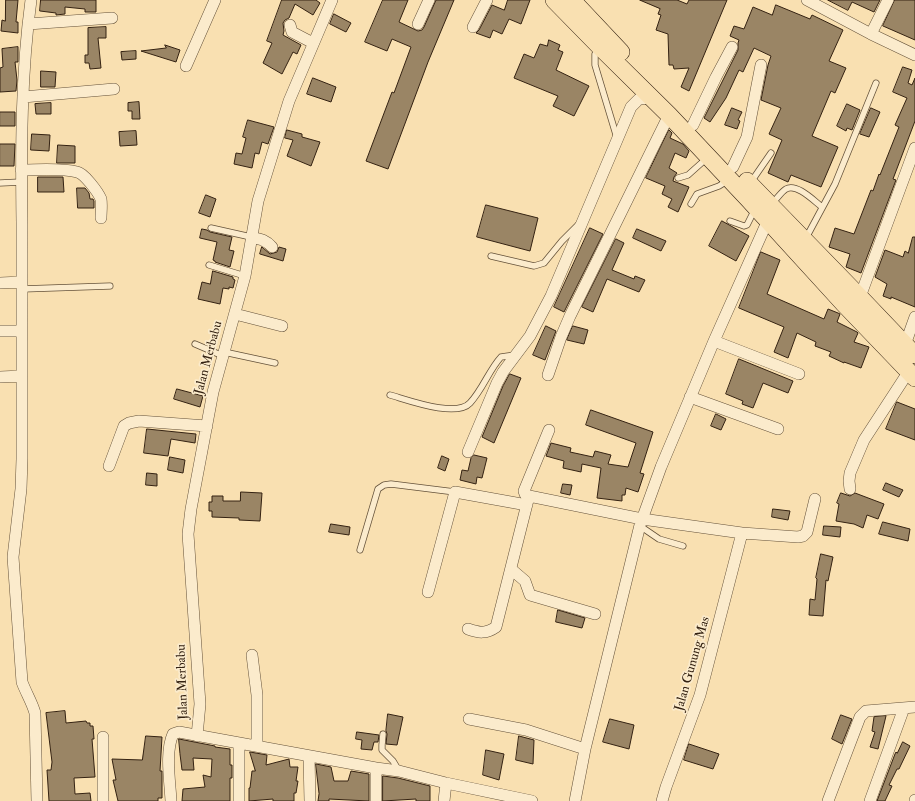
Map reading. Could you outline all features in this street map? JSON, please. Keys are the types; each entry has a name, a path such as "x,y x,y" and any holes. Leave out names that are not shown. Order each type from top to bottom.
{"main road":[{"path":"554,0 693,125 732,173 856,304 910,350"},
{"path":"572,0 604,44 652,98 708,157 732,173"},
{"path":"759,201 804,240 912,374"}],"street":[{"path":"31,0 23,97 21,170 21,489 13,564 22,682 33,705 34,713 37,801"},
{"path":"186,66 215,0"},
{"name":"Jalan Merbabu","path":"198,736 200,704 188,534 190,515 213,392 245,276 258,201 284,117 313,43 332,0"},
{"path":"418,24 429,0"},
{"path":"473,27 487,0"},
{"path":"807,0 871,34 915,55"},
{"path":"871,34 888,0"},
{"path":"28,24 112,18"},
{"path":"290,25 292,32 313,43"},
{"path":"693,125 732,47"},
{"path":"732,173 747,137 761,65"},
{"path":"23,97 114,89"},
{"path":"468,452 497,383 503,372 530,336 551,296 632,107 639,99 652,98"},
{"path":"548,375 561,336 570,316 668,115"},
{"path":"856,304 915,148"},
{"path":"21,170 81,173 101,198 101,218"},
{"path":"575,801 585,749 641,522 661,467 714,341 759,201"},
{"path":"251,237 260,238 272,247"},
{"path":"0,283 22,285"},
{"path":"234,314 282,326"},
{"path":"910,350 915,317"},
{"path":"0,331 22,331"},
{"path":"714,341 799,374"},
{"path":"850,489 850,474 864,440 912,374"},
{"path":"0,378 22,376"},
{"path":"690,398 778,428"},
{"path":"109,466 124,426 129,422 139,421 207,426"},
{"path":"468,629 484,633 489,632 496,626 528,501 524,491 550,430"},
{"path":"428,592 455,492 528,501 641,522 742,533 803,536 807,532 815,499"},
{"name":"Jalan Gunung Mas","path":"662,801 700,696 742,533"},
{"path":"511,569 525,581 530,594 595,614"},
{"path":"252,655 257,695 257,746"},
{"path":"828,801 862,714 866,711 910,707 870,801"},
{"path":"470,719 526,730 585,749"},
{"path":"171,801 169,749 170,740 173,734 176,733 400,771 508,799 532,801"},
{"path":"103,737 103,801"},
{"path":"239,743 240,801"},
{"path":"309,756 310,801"},
{"path":"376,768 376,801"},
{"path":"444,801 446,783"}],"lane":[{"path":"604,44 595,54 595,65 617,140"},
{"path":"804,240 835,184 876,83"},
{"path":"730,221 744,226 747,225 759,201 771,153"},
{"path":"678,178 688,175 708,157"},
{"path":"691,204 696,194 719,186 732,173"},
{"path":"0,183 21,182"},
{"path":"759,201 787,189 793,188 799,190 822,207"},
{"path":"491,256 534,266 544,263 562,241 582,221"},
{"path":"210,228 251,237"},
{"path":"209,265 245,276"},
{"path":"22,285 110,286"},
{"path":"195,344 224,354 276,363"},
{"path":"390,395 437,408 462,409 470,403 501,356 516,355"},
{"path":"360,550 378,489 384,485 391,484 455,492"},
{"path":"641,522 659,538 683,546"},
{"path":"383,734 382,750 400,771"}],"building":[{"path":"6,0 18,0 16,22 18,22 18,33 1,31 2,20 5,21"},
{"path":"41,0 96,0 96,12 85,12 85,9 65,7 65,14 56,15 56,13 40,11"},
{"path":"282,0 316,0 320,3 313,15 295,4 289,18 283,23 283,35 301,45 297,54 293,52 282,74 263,63 272,43 267,41"},
{"path":"383,0 408,0 399,22 418,31 422,30 424,27 436,0 454,0 428,62 388,169 366,161 411,47 392,39 387,51 365,42"},
{"path":"508,0 530,0 521,24 509,19 502,34 493,30 490,38 476,33 492,5 504,10"},
{"path":"640,0 677,0 687,4 689,0 727,0 689,91 681,87 689,68 674,69 673,65 669,65 668,34 656,30 661,15 658,14 660,9"},
{"path":"828,0 880,0 874,12 852,2 848,10"},
{"path":"895,0 915,0 915,40 883,26"},
{"path":"776,5 810,19 812,15 843,30 829,61 846,68 835,93 831,91 812,136 838,147 821,187 791,175 788,182 768,173 782,140 769,134 781,108 761,100 771,56 754,48 743,72 739,70 726,98 710,122 704,118 738,50 739,40 730,36 734,26 744,29 753,7 772,15"},
{"path":"334,14 351,23 346,32 330,24"},
{"path":"106,27 106,38 98,38 101,68 90,69 89,63 85,63 85,55 88,55 88,28"},
{"path":"549,40 560,45 558,50 563,52 556,70 589,86 574,116 553,106 558,96 514,78 524,54 534,58 540,44 547,46"},
{"path":"165,45 180,50 176,62 141,51 166,48"},
{"path":"18,47 18,62 15,62 17,80 16,91 0,92 0,68 3,67 2,49"},
{"path":"136,51 136,59 122,60 121,52"},
{"path":"903,67 912,70 908,83 912,85 915,78 915,121 893,179 896,180 861,273 846,267 850,254 829,247 835,228 854,234 871,190 873,191 879,174 880,175 899,127 895,125 907,98 893,92"},
{"path":"41,71 56,72 55,87 41,87"},
{"path":"313,78 336,87 331,102 307,94"},
{"path":"139,102 140,119 132,119 132,111 128,111 128,103"},
{"path":"51,103 51,114 36,114 35,104"},
{"path":"847,104 860,110 852,130 847,128 846,131 837,126"},
{"path":"732,108 742,112 738,120 740,121 737,129 725,125"},
{"path":"871,108 880,112 869,137 860,134"},
{"path":"0,112 15,112 15,126 0,126"},
{"path":"248,120 274,127 268,144 262,142 259,154 255,153 252,168 234,164 236,153 242,154 246,138 243,137"},
{"path":"287,130 302,134 302,137 320,142 311,166 287,156 293,140 285,138"},
{"path":"669,130 672,133 670,138 683,144 689,151 686,158 675,153 669,168 677,173 673,181 689,187 678,212 668,207 672,199 662,194 665,186 646,178"},
{"path":"136,131 137,145 120,146 119,132"},
{"path":"32,134 50,135 49,151 31,150"},
{"path":"0,144 15,144 14,166 0,166"},
{"path":"58,145 75,146 75,163 57,163"},
{"path":"38,177 63,177 64,192 38,192"},
{"path":"77,188 85,188 89,193 90,199 93,199 94,201 94,208 78,208"},
{"path":"206,195 216,199 210,217 199,213"},
{"path":"486,205 538,218 530,251 477,237"},
{"path":"722,221 749,236 736,261 709,246"},
{"path":"590,228 603,234 564,312 554,307"},
{"path":"202,229 232,237 229,250 234,251 230,267 213,260 217,242 200,238"},
{"path":"637,229 666,241 661,251 633,238"},
{"path":"913,237 915,237 915,307 891,297 891,299 883,296 887,284 875,277 885,250 903,257 905,251 908,253"},
{"path":"616,239 624,243 612,270 634,279 635,276 645,280 639,292 607,279 593,312 582,307"},
{"path":"262,247 270,254 277,252 279,247 286,249 283,261 260,254"},
{"path":"761,252 780,260 767,294 824,319 828,309 840,314 837,322 858,333 854,342 869,347 861,368 844,363 829,356 831,352 815,346 816,342 797,333 788,358 774,352 784,327 739,308"},
{"path":"213,271 233,277 235,280 233,288 223,288 220,304 198,299 202,282 210,284"},
{"path":"546,326 556,331 545,360 533,355"},
{"path":"573,326 588,330 584,344 567,340"},
{"path":"739,359 793,381 788,393 763,383 753,408 742,404 743,401 726,394"},
{"path":"510,374 521,378 494,443 482,437 503,386"},
{"path":"177,389 203,396 200,407 174,399"},
{"path":"897,402 915,409 915,440 886,429"},
{"path":"591,410 653,432 640,473 644,474 638,492 626,488 625,495 622,495 622,501 597,498 601,468 582,464 581,472 563,468 564,461 546,456 551,443 571,448 570,452 593,457 595,451 611,455 608,464 628,467 636,443 586,425"},
{"path":"716,414 726,419 721,430 711,426"},
{"path":"147,429 196,434 195,443 171,439 168,456 144,453"},
{"path":"474,455 487,458 482,478 477,477 476,484 460,480 462,470 468,471 471,458"},
{"path":"442,456 449,459 445,471 438,468"},
{"path":"170,457 185,460 183,473 168,470"},
{"path":"147,473 157,474 157,486 146,485"},
{"path":"886,483 903,490 899,497 883,490"},
{"path":"563,484 572,485 570,495 561,493"},
{"path":"241,492 262,493 260,521 239,520 239,518 212,517 212,511 209,511 209,502 212,502 212,496 223,496 223,501 240,501"},
{"path":"841,493 850,496 855,493 884,504 878,519 867,515 863,528 854,524 836,521 839,504 837,503"},
{"path":"773,509 790,511 788,520 772,517"},
{"path":"883,522 910,529 908,541 879,534"},
{"path":"331,524 350,527 349,535 329,532"},
{"path":"824,526 841,527 840,537 823,535"},
{"path":"821,554 833,557 828,581 826,580 823,616 809,615 810,599 815,600 816,578"},
{"path":"558,610 585,618 582,628 556,622"},
{"path":"65,711 66,723 86,721 87,723 90,723 90,726 93,726 94,739 92,739 95,777 74,778 75,794 90,793 91,801 49,801 47,770 51,770 52,762 46,713"},
{"path":"388,714 403,717 397,745 386,744"},
{"path":"841,715 852,719 842,744 832,739"},
{"path":"886,716 878,749 870,747 875,732 872,731 874,717"},
{"path":"610,719 634,725 629,749 603,742"},
{"path":"357,732 379,735 378,742 374,742 372,750 361,749 362,740 356,739"},
{"path":"146,736 162,737 160,771 162,771 162,798 158,798 158,801 118,801 113,780 116,780 112,759 142,760"},
{"path":"519,736 534,740 533,764 516,760"},
{"path":"179,739 230,749 232,778 230,778 230,801 182,801 183,789 205,787 203,775 211,777 212,759 193,758 194,770 182,770"},
{"path":"903,742 910,746 899,769 897,769 889,785 892,786 885,801 877,801 895,754"},
{"path":"689,744 719,754 713,769 684,760"},
{"path":"486,750 504,754 499,780 483,775"},
{"path":"250,752 267,755 266,765 289,759 290,767 298,767 296,781 298,781 296,793 294,793 294,801 273,801 273,799 249,801 249,788 252,771 255,771"},
{"path":"316,764 331,767 334,781 348,781 351,771 369,774 369,801 329,799 329,801 318,801 319,794"},
{"path":"383,776 430,786 430,801 416,801 416,799 383,801"}]}
